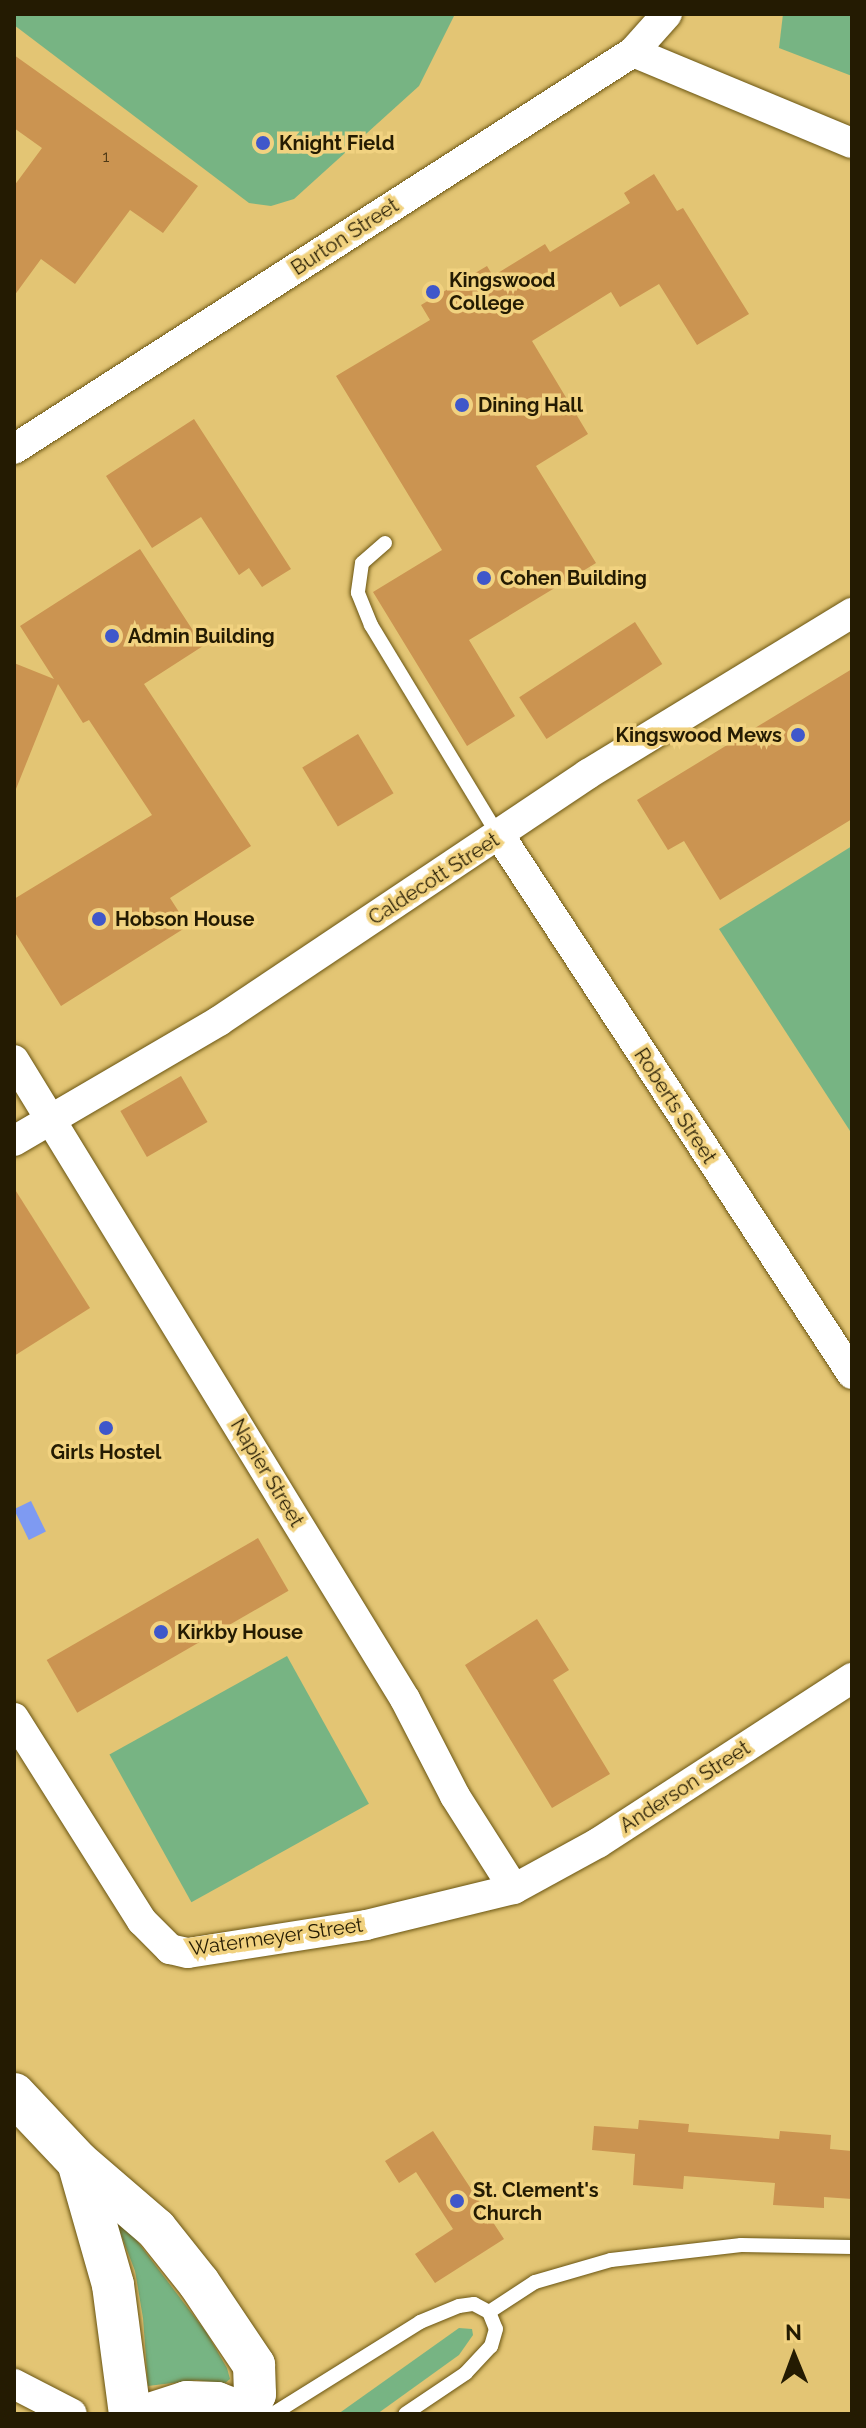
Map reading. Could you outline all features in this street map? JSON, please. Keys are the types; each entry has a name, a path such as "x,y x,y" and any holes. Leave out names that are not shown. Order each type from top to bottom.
{"street":[{"name":"Burton Street","path":"14,449 633,52 667,14"},
{"path":"633,52 852,143"},
{"name":"Caldecott Street","path":"14,1141 219,1021 500,836 588,774 852,613"},
{"name":"Roberts Street","path":"500,836 852,1374"},
{"name":"Napier Street","path":"14,1060 405,1699 455,1796 514,1889"},
{"name":"Anderson Street","path":"514,1889 598,1843 852,1678"},
{"name":"Watermeyer Street","path":"14,1718 142,1921 170,1949 188,1953 366,1925 514,1889"},
{"path":"14,2094 78,2162 156,2229 248,2353 257,2377 245,2414 217,2403 187,2402 150,2414"},
{"path":"78,2162 113,2285 130,2414"},
{"path":"14,2384 72,2414"}],"lane":[{"path":"385,543 362,563 358,593 371,625 500,836"},
{"path":"489,2312 535,2282 611,2260 741,2245 852,2247"},
{"path":"273,2414 420,2322 459,2306 474,2304 489,2312 496,2329 491,2346 466,2373 405,2414"}],"green space":[{"name":"Knight Field","path":"14,14 455,14 419,86 294,199 271,206 249,203 14,25"},
{"path":"783,14 852,14 852,76 779,48"},
{"path":"852,846 852,1134 719,929"},
{"path":"287,1656 369,1804 191,1902 109,1754"},
{"path":"121,2220 206,2332 227,2368 230,2379 224,2384 197,2380 148,2386 143,2318 135,2271 117,2224"},
{"path":"459,2328 472,2329 473,2335 459,2355 377,2414 338,2414"}],"water":[{"path":"31,1501 46,1532 29,1540 14,1509"}],"building":[{"path":"14,55 198,186 163,233 130,210 75,284 41,259 14,296 14,186 42,148 14,128"},
{"path":"654,174 677,211 683,208 749,314 697,345 659,284 620,307 611,292 532,341 588,434 536,466 596,563 469,640 515,716 467,746 373,592 442,550 336,376 430,320 421,305 487,266 493,276 545,244 550,252 630,203 624,193"},
{"path":"194,419 291,569 262,587 249,568 239,575 201,517 152,548 106,476"},
{"path":"140,549 203,646 144,684 251,846 170,898 188,926 61,1006 14,931 14,899 152,815 89,720 83,723 58,684 14,794 14,663 54,679 20,626"},
{"path":"635,622 662,664 546,739 519,697"},
{"name":"Kingswood Mews","path":"852,669 852,819 720,900 684,841 668,850 637,800"},
{"path":"358,734 394,793 338,827 302,767"},
{"path":"181,1076 208,1122 147,1157 120,1111"},
{"path":"14,1188 90,1308 14,1356"},
{"name":"Kirkby House","path":"258,1538 288,1591 77,1713 47,1660"},
{"path":"537,1619 569,1670 553,1680 610,1774 552,1808 465,1665"},
{"path":"639,2120 689,2124 688,2132 779,2139 780,2131 831,2135 830,2149 852,2151 852,2199 824,2197 824,2208 773,2205 775,2183 684,2176 683,2189 633,2185 635,2154 592,2150 594,2126 638,2129"},
{"name":"St. Clement's Church","path":"433,2131 504,2239 435,2283 415,2254 453,2229 416,2172 399,2183 385,2161"}],"place":[{"name":"Knight Field","path":"263,143"},
{"name":"Kingswood College","path":"433,292"},
{"name":"Dining Hall","path":"462,405"},
{"name":"Cohen Building","path":"484,578"},
{"name":"Admin Building","path":"112,636"},
{"name":"Kingswood Mews","path":"798,735"},
{"name":"Hobson House","path":"99,919"},
{"name":"Girls Hostel","path":"106,1428"},
{"name":"Kirkby House","path":"161,1632"},
{"name":"St. Clement's Church","path":"457,2201"}]}
